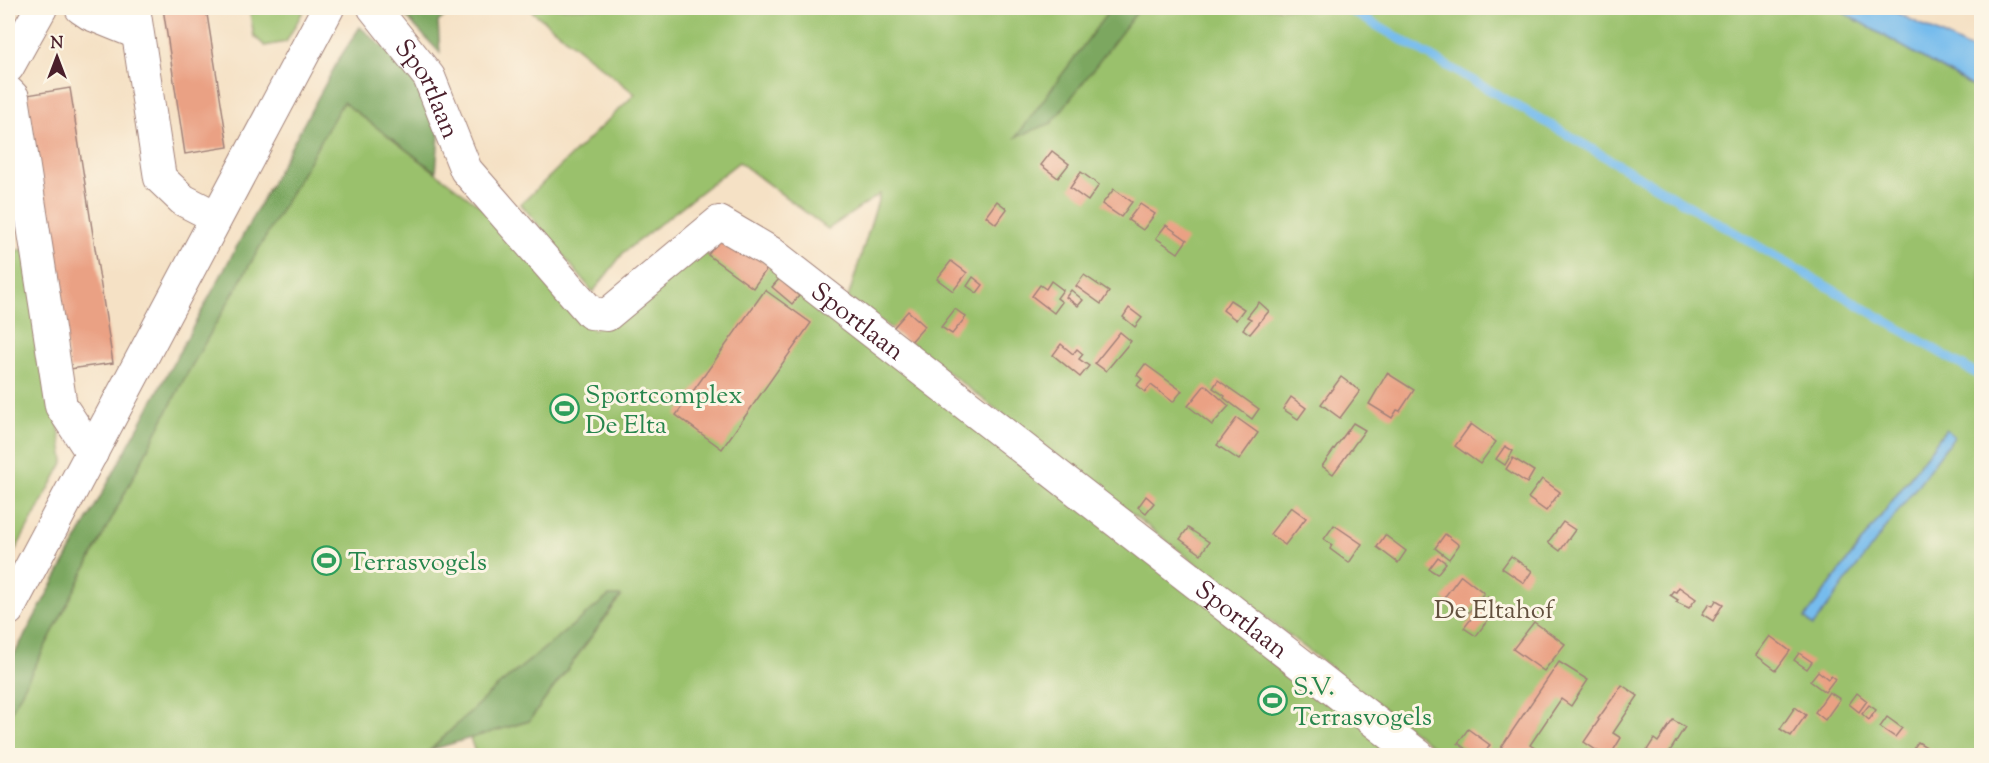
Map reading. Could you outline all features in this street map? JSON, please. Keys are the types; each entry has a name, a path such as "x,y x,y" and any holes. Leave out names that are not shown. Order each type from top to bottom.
{"street":[{"path":"8,67 41,8"},
{"path":"81,8 90,14 136,20 160,178 183,200 216,217"},
{"path":"8,610 328,8"},
{"name":"Sportlaan","path":"374,8 429,77 466,170 591,313 607,315 719,222 770,252 1419,756"},
{"path":"8,92 13,98 61,406 92,453"}],"green space":[{"path":"249,8 305,8 286,42 265,46 254,36"},
{"path":"398,8 454,8 438,22 440,53"},
{"name":"De Eltahof","path":"528,8 1835,8 1981,91 1981,755 1444,755 892,329 848,298 880,194 828,229 739,162 624,252 593,292 521,204 635,94","holes":["1945,430 1954,436 1812,625 1805,618"]},
{"path":"1111,8 1140,8 1052,123 1016,137"},
{"path":"360,27 442,98 436,172 343,102 183,381 8,718 8,666 339,59"},
{"name":"Sportcomplex De Elta","path":"343,102 488,212 593,330 720,228 1404,755 476,755 470,738 529,721 621,597 609,596 492,691 425,755 8,755 8,718 183,381"},
{"path":"31,248 64,461 9,562 8,252"},
{"path":"609,596 621,596 529,721 430,750 492,691"}],"water":[{"path":"1835,8 1887,8 1981,54 1981,91"},
{"path":"1946,429 1954,436 1813,626 1805,618"}],"building":[{"path":"163,8 206,8 228,147 185,154"},
{"path":"70,88 113,363 70,369 27,95"},
{"path":"1052,151 1069,164 1058,178 1041,165"},
{"path":"1081,172 1099,185 1088,201 1070,188"},
{"path":"1114,189 1132,202 1121,217 1102,204"},
{"path":"997,201 1007,209 996,224 986,216"},
{"path":"1140,204 1155,214 1143,230 1128,220"},
{"path":"1166,225 1187,240 1178,253 1156,238"},
{"path":"724,233 769,266 753,288 708,255"},
{"path":"951,261 967,273 953,291 937,279"},
{"path":"1084,275 1109,292 1101,304 1076,286"},
{"path":"973,277 983,285 977,293 967,286"},
{"path":"779,279 799,296 792,304 772,287"},
{"path":"1051,281 1063,290 1057,298 1062,302 1054,313 1032,296 1040,285 1046,289"},
{"path":"765,290 811,323 722,449 676,415"},
{"path":"1071,290 1083,300 1078,306 1066,297"},
{"path":"1230,300 1244,309 1236,320 1223,310"},
{"path":"1259,302 1269,311 1250,334 1243,329 1251,319 1247,317"},
{"path":"1129,308 1142,318 1135,327 1123,317"},
{"path":"955,309 966,317 952,334 941,327"},
{"path":"908,311 925,326 909,344 892,329"},
{"path":"1120,332 1131,341 1106,371 1095,363"},
{"path":"1061,344 1073,354 1077,349 1083,354 1079,359 1089,366 1080,377 1053,355"},
{"path":"1145,364 1182,391 1173,402 1151,385 1145,392 1137,385 1142,379 1137,375"},
{"path":"1387,373 1414,390 1400,411 1397,410 1392,418 1369,404"},
{"path":"1341,377 1360,391 1340,418 1321,404"},
{"path":"1218,380 1259,409 1252,419 1213,388"},
{"path":"1205,385 1229,406 1212,425 1188,406"},
{"path":"1291,397 1306,408 1298,419 1283,409"},
{"path":"1237,418 1258,433 1239,460 1217,445"},
{"path":"1353,423 1365,430 1333,474 1322,466"},
{"path":"1471,424 1496,442 1480,464 1455,446"},
{"path":"1505,446 1513,451 1505,465 1496,459"},
{"path":"1513,458 1534,471 1527,483 1506,469"},
{"path":"1542,479 1560,492 1546,511 1528,498"},
{"path":"1146,496 1154,503 1146,513 1138,507"},
{"path":"1291,507 1306,518 1285,545 1270,534"},
{"path":"1563,522 1575,530 1560,551 1548,542"},
{"path":"1334,525 1362,544 1349,563 1330,549 1332,545 1324,539"},
{"path":"1188,528 1209,542 1201,554 1180,539"},
{"path":"1445,534 1459,545 1449,559 1435,548"},
{"path":"1385,535 1406,551 1398,563 1377,547"},
{"path":"1511,556 1532,571 1524,583 1502,568"},
{"path":"1438,557 1446,563 1437,574 1429,569"},
{"path":"1461,575 1484,593 1465,617 1443,599"},
{"path":"1679,587 1696,599 1689,608 1676,602 1678,600 1670,595"},
{"path":"1488,597 1499,605 1476,636 1464,628"},
{"path":"1716,600 1723,604 1713,621 1702,614 1709,604 1713,606"},
{"path":"1534,622 1565,644 1544,671 1513,649"},
{"path":"1770,636 1790,651 1776,670 1756,655"},
{"path":"1799,653 1812,662 1807,669 1794,660"},
{"path":"1559,662 1588,680 1571,706 1561,699 1530,745 1536,749 1532,756 1504,756 1498,752"},
{"path":"1818,671 1828,679 1831,676 1835,679 1825,692 1810,681"},
{"path":"1622,685 1638,696 1613,733 1621,738 1610,756 1605,756 1584,742"},
{"path":"1829,692 1840,699 1825,720 1815,712"},
{"path":"1857,693 1867,701 1859,712 1849,704"},
{"path":"1869,705 1876,710 1869,720 1862,714"},
{"path":"1795,707 1806,715 1791,736 1780,729"},
{"path":"1887,717 1902,728 1895,737 1880,727"},
{"path":"1673,720 1685,727 1667,756 1656,756 1647,750 1654,739 1658,742"},
{"path":"1468,729 1490,745 1483,756 1475,756 1458,743"},
{"path":"1918,742 1933,751 1930,756 1924,756 1913,749"}],"waterway":[{"path":"1346,8 1982,377"}],"place":[{"name":"Sportcomplex De Elta","path":"564,409"},
{"name":"Terrasvogels","path":"327,561"},
{"name":"S.V. Terrasvogels","path":"1272,701"}]}
